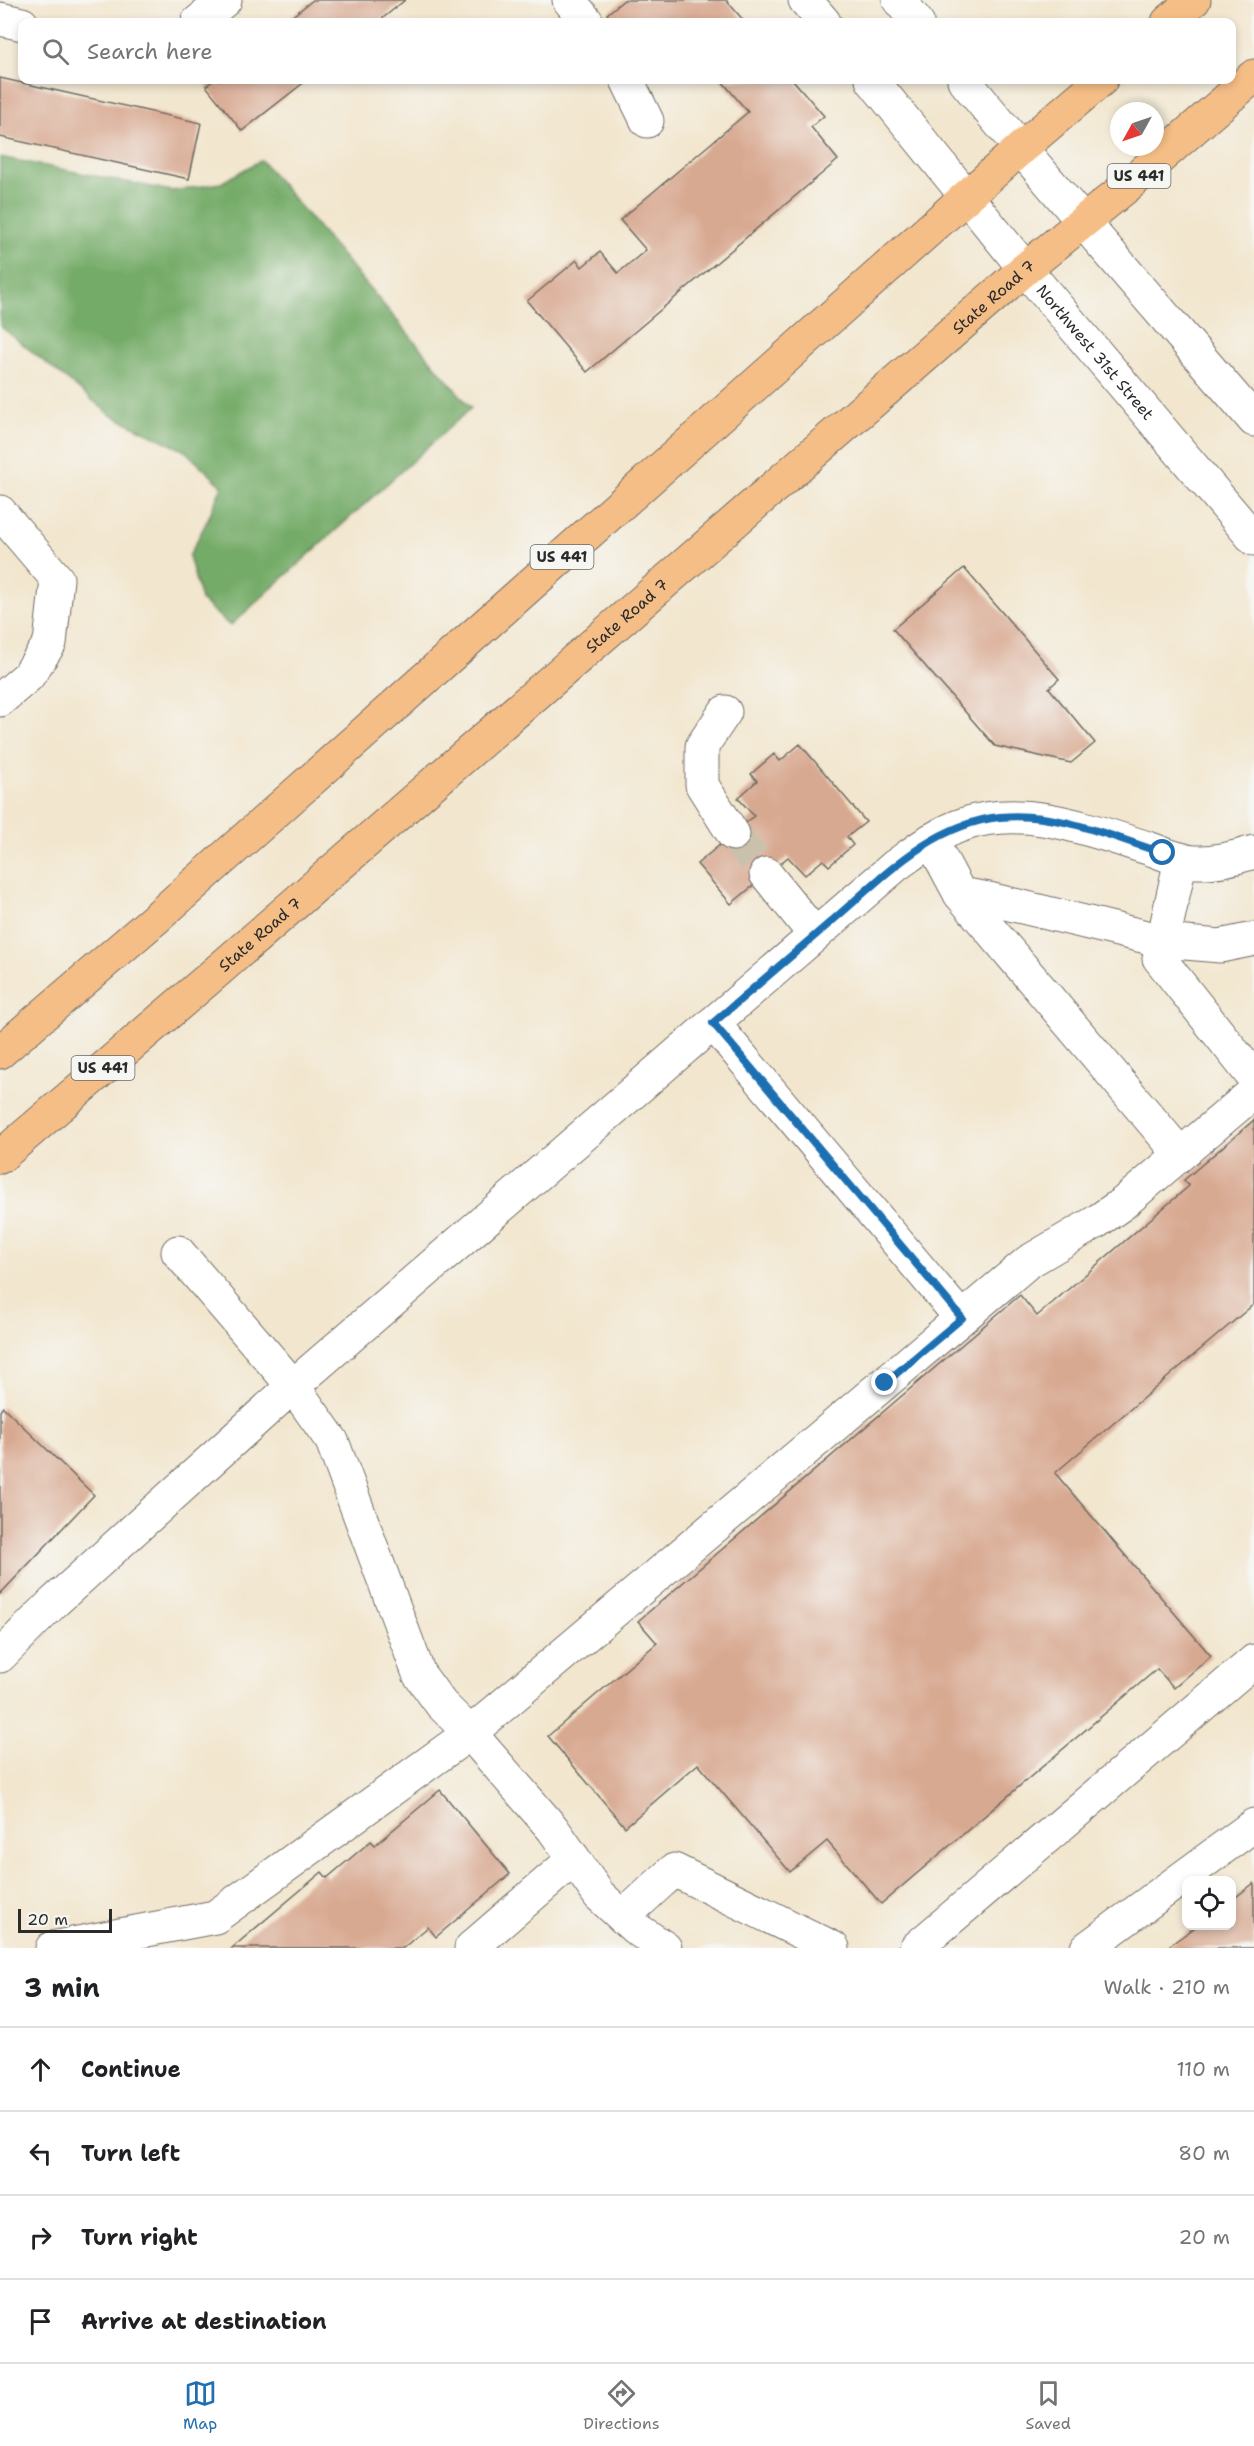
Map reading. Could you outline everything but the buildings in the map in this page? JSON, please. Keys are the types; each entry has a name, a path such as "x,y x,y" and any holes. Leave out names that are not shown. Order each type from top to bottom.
{"main road":[{"path":"1173,18 1194,0"},
{"name":"State Road 7","path":"0,1156 225,964 1025,269 1085,222 1254,76"},
{"name":"US 441","path":"0,1052 155,919 1020,149 1096,84"}],"street":[{"path":"203,18 225,0"},
{"path":"569,0 584,18"},
{"path":"805,0 821,18"},
{"path":"899,0 914,18"},
{"path":"0,19 18,23"},
{"path":"629,84 647,120"},
{"name":"Northwest 31st Street","path":"875,84 1025,269 1254,539"},
{"path":"967,84 1020,149 1254,420"},
{"path":"1193,130 1254,97"},
{"path":"0,512 57,579 50,643 28,676 0,700"},
{"path":"725,712 702,746 702,785 733,834"},
{"path":"0,1656 53,1603 293,1386 895,866 931,840 964,824 1001,817 1039,817 1079,826 1194,863 1242,856 1254,837"},
{"path":"931,840 960,894 1180,1154"},
{"path":"1181,859 1159,958 1254,1078"},
{"path":"766,874 815,935"},
{"path":"960,894 1163,940 1220,946 1254,939"},
{"path":"713,1023 962,1318"},
{"path":"52,1948 215,1917 470,1733 1028,1262 1122,1204 1254,1092"},
{"path":"178,1252 293,1386 332,1441 419,1674 441,1704 470,1733 553,1829 599,1895 635,1928 665,1948"},
{"path":"916,1948 1254,1661"},
{"path":"1087,1948 1254,1825"},
{"path":"471,1948 574,1860"},
{"path":"623,1917 674,1870 833,1948"}],"green space":[{"path":"0,157 172,191 221,183 261,160 471,408 230,626 201,600 189,556 222,486 185,451 111,415 0,326"}],"tunnel":[{"path":"733,834 766,874"}],"route":[{"path":"885,1383 962,1318 713,1023 895,866 931,840 964,824 1001,817 1039,817 1079,826 1163,853"}]}
